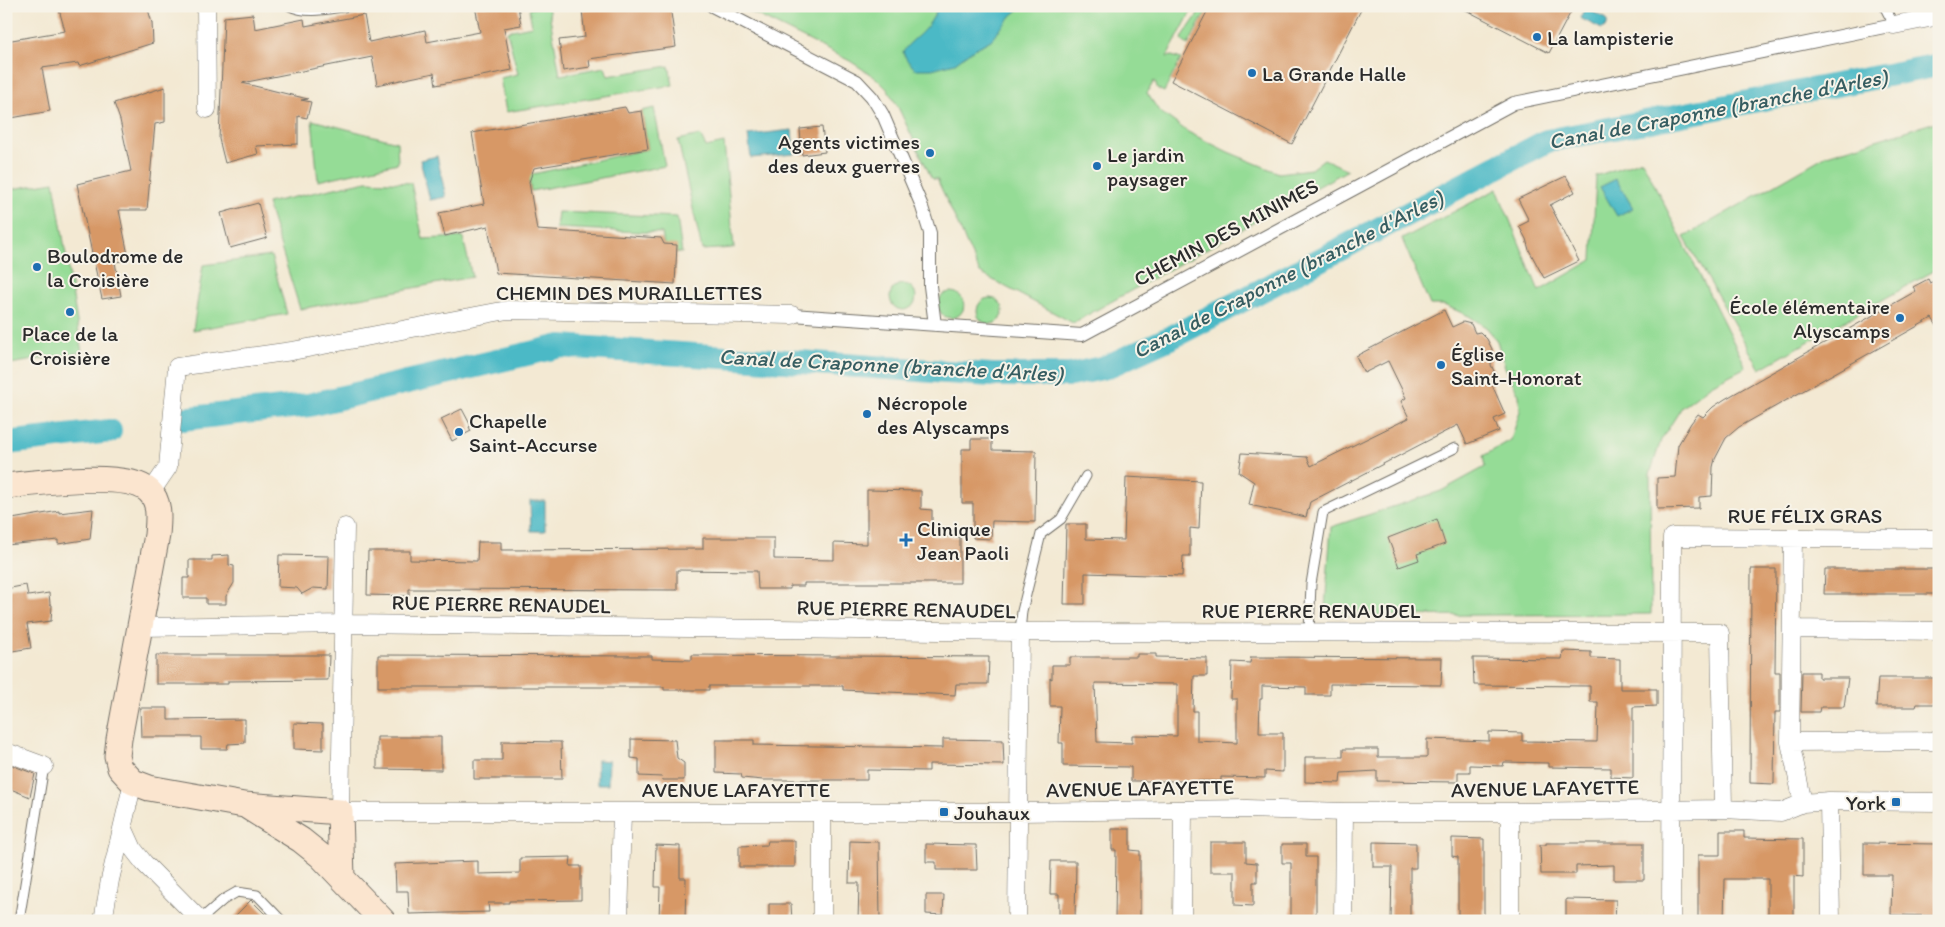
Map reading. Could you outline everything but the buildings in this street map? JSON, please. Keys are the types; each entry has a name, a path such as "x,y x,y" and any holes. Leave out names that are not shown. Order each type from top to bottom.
{"main road":[{"path":"6,486 62,480 96,479 134,483 151,492 158,509 157,535 117,756 120,768 134,782 148,788 244,805 340,812 342,878"},
{"path":"244,805 301,840 321,856 383,921"}],"street":[{"path":"206,6 207,109"},
{"path":"712,6 857,82 872,96 883,114 921,204 930,234 930,286 934,324"},
{"name":"CHEMIN DES MINIMES","path":"934,324 1082,335 1514,103 1939,16"},
{"name":"CHEMIN DES MURAILLETTES","path":"151,492 168,467 177,367 292,351 507,310 792,314 934,324"},
{"path":"340,812 346,527"},
{"name":"RUE FÉLIX GRAS","path":"1671,632 1672,537 1939,539"},
{"path":"1793,538 1790,742 1803,803"},
{"name":"RUE PIERRE RENAUDEL","path":"140,627 345,624 1020,632 1720,633 1723,809"},
{"path":"1792,629 1939,631"},
{"path":"1017,921 1020,632"},
{"path":"1671,632 1671,921"},
{"path":"1790,742 1939,741"},
{"path":"6,752 44,766"},
{"path":"103,921 110,880 134,782"},
{"path":"1829,801 1830,921"},
{"name":"AVENUE LAFAYETTE","path":"340,812 1247,810 1510,812 1723,809 1781,812 1803,803 1829,801 1939,802"},
{"path":"1182,921 1183,811"},
{"path":"619,921 622,812"},
{"path":"822,812 822,921"},
{"path":"1343,921 1344,812"},
{"path":"1510,812 1510,921"},
{"path":"123,827 133,849 144,863 201,920"}],"lane":[{"path":"290,6 297,9 314,10 350,6"},
{"path":"1884,6 1894,26"},
{"path":"1309,632 1311,584 1323,512 1455,448"},
{"path":"1020,632 1022,611 1041,534 1061,519 1086,476"},
{"path":"19,921 44,766"},
{"path":"201,920 223,900 237,892 257,895 282,921"}],"green space":[{"path":"548,6 560,75 605,67 608,76 669,66 673,85 506,112 500,78 518,74 507,31 532,26 529,9"},
{"name":"Le jardin paysager","path":"756,6 764,6 772,10 774,6 1194,6 1167,57 1172,56 1181,59 1164,92 1158,89 1154,81 1147,93 1159,111 1188,132 1228,152 1279,173 1311,169 1324,159 1348,170 1073,323 980,273 937,179 931,177 898,107 887,89 876,78 850,61 749,11"},
{"path":"1204,6 1209,6 1188,45 1181,40"},
{"path":"654,108 665,166 531,191 528,175 648,149 642,111"},
{"path":"312,120 397,142 398,163 318,181"},
{"path":"1939,121 1939,268 1760,369 1684,237 1827,155"},
{"path":"700,135 706,147 724,143 734,248 702,250 678,140"},
{"path":"1642,160 1746,367 1711,385 1682,407 1661,440 1650,474 1651,614 1336,616 1325,608 1331,527 1441,491 1485,467 1483,456 1511,440 1520,411 1519,395 1505,367 1497,341 1487,328 1469,316 1444,305 1430,305 1402,239 1497,189 1539,291 1592,260 1596,176"},
{"path":"367,181 411,183 423,239 463,237 472,277 300,309 267,203"},
{"name":"Boulodrome de la Croisière","path":"54,182 82,352 10,364 6,343 6,190"},
{"path":"558,212 677,217 682,253 665,251 662,233 556,228"},
{"path":"271,256 287,314 193,330 203,265"},
{"path":"903,284 912,288 916,297 912,306 903,310 894,306 890,297 894,288"},
{"path":"951,292 960,296 964,305 960,314 951,318 942,314 938,305 942,296"},
{"path":"990,298 999,302 1003,311 999,320 990,324 981,320 977,311 981,302"}],"water":[{"path":"938,6 1023,6 1012,15 991,40 955,63 932,69 915,69 903,52 928,25"},
{"path":"1585,8 1607,19 1607,25 1602,29 1580,18"},
{"path":"792,130 794,154 751,158 748,135"},
{"path":"437,156 446,197 430,200 420,160"},
{"path":"1616,179 1633,208 1617,216 1600,187"},
{"path":"530,501 545,501 545,531 531,531"},
{"path":"597,760 609,761 608,784 597,784"}],"waterway":[{"name":"Canal de Craponne (branche d'Arles)","path":"185,419 182,419 309,405 561,346 992,375 1070,375 1106,367 1174,336 1547,141 1939,65"},
{"name":"Canal de Craponne (branche d'Arles)","path":"6,443 110,431"}],"place":[{"name":"La lampisterie","path":"1537,37"},
{"name":"La Grande Halle","path":"1252,73"},
{"name":"Agents victimes des deux guerres","path":"930,153"},
{"name":"Le jardin paysager","path":"1097,166"},
{"name":"Boulodrome de la Croisière","path":"37,267"},
{"name":"Place de la Croisière","path":"70,312"},
{"name":"École élémentaire Alyscamps","path":"1900,318"},
{"name":"Église Saint-Honorat","path":"1441,365"},
{"name":"Nécropole des Alyscamps","path":"867,414"},
{"name":"Chapelle Saint-Accurse","path":"459,432"},
{"name":"Clinique Jean Paoli","path":"906,540"},
{"name":"York","path":"1896,802"},
{"name":"Jouhaux","path":"944,812"}]}
